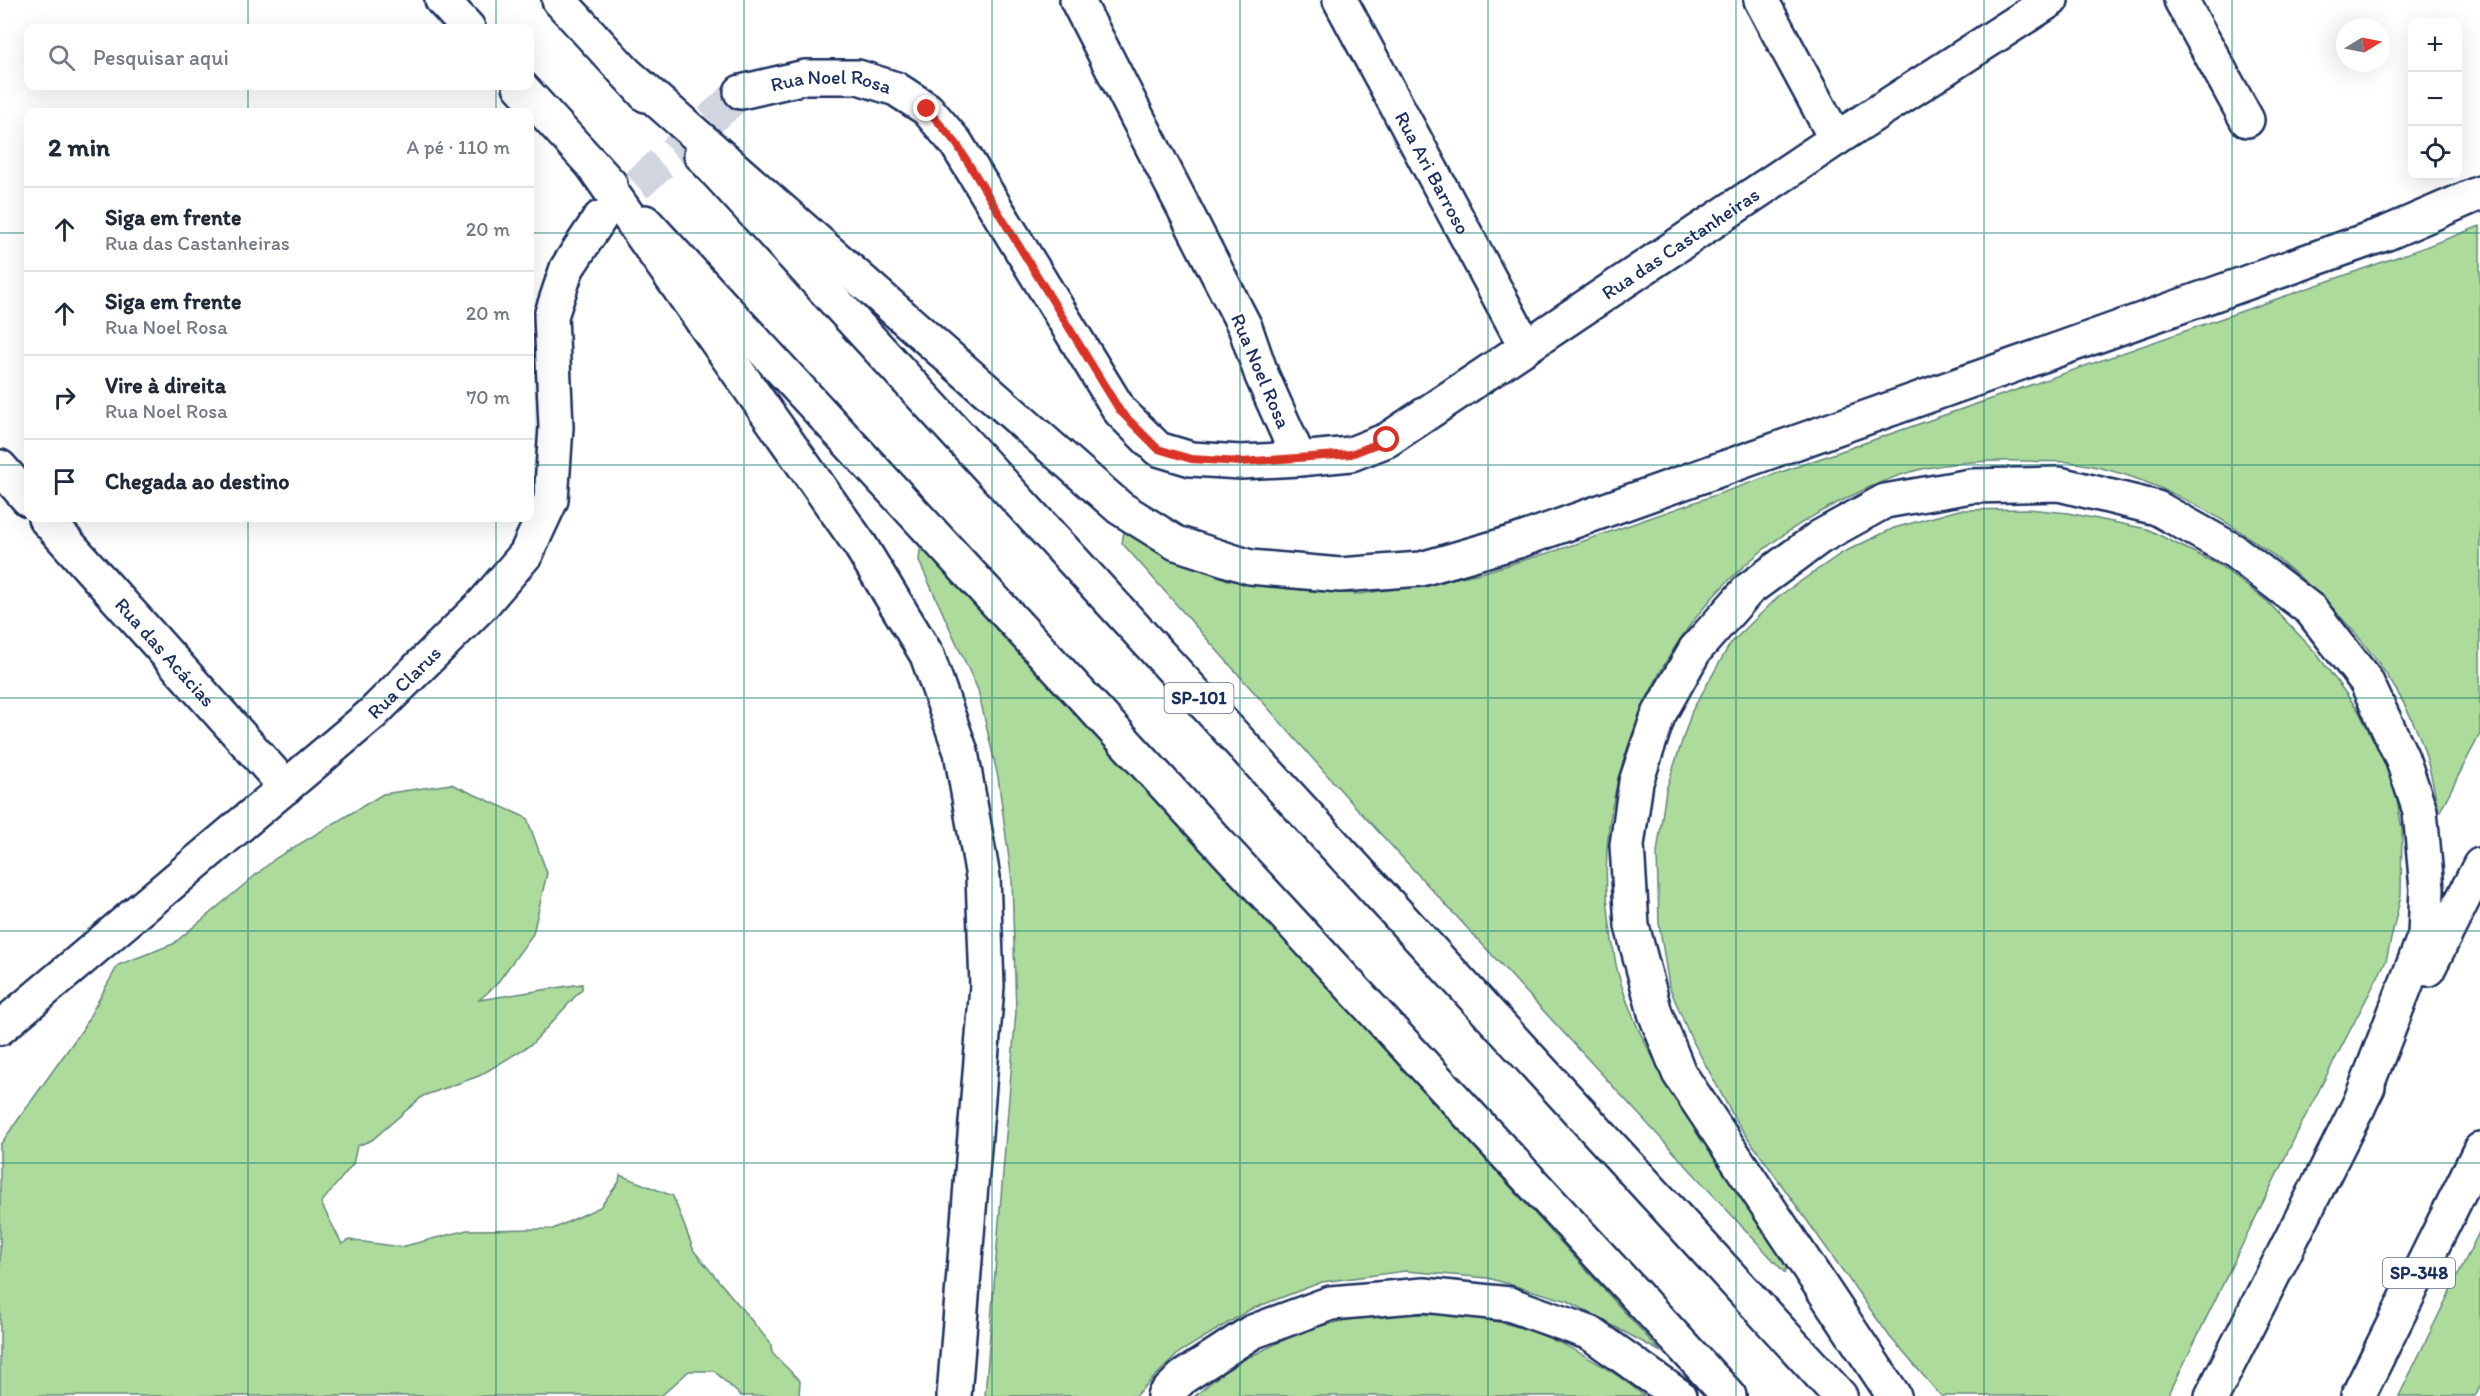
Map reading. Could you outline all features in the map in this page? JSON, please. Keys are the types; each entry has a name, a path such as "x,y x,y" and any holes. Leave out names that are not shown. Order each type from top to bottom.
{"main road":[{"path":"442,0 464,24"},
{"name":"SP-101","path":"559,0 1840,1396"},
{"name":"Rua Noel Rosa","path":"741,92 805,77 858,77 896,88 927,109 956,143 1120,411 1158,449 1191,459 1241,462 1299,459 1262,376 1245,327 1077,0"},
{"name":"Rua Ari Barroso","path":"1340,0 1526,346"},
{"path":"1761,0 1836,139"},
{"name":"Rua das Castanheiras","path":"1299,459 1351,454 1387,440 1836,139 2051,0"},
{"path":"2181,0 2247,120"},
{"path":"626,73 1120,508 1176,543 1250,567 1340,575 1421,569 1518,542 2387,233 2480,193"},
{"path":"524,90 1729,1396"},
{"path":"591,163 860,545 927,655 961,752 983,877 987,986 954,1396"},
{"name":"Rua Clarus","path":"0,1028 372,714 484,603 526,554 551,500 556,427 551,316 567,268 600,218"},
{"path":"0,467 24,494"},
{"path":"1894,1396 1679,1073 1655,1013 1632,926 1627,845 1636,782 1658,716 1695,650 1749,589 1820,537 1885,501 1971,486 2059,484 2157,507 2234,551 2312,610 2366,681 2402,758 2420,811 2427,889 2425,935 2358,1108"},
{"name":"Rua das Acácias","path":"49,522 286,787"},
{"path":"2212,1396 2480,865"},
{"name":"SP-348","path":"2358,1396 2480,1150"},
{"path":"1164,1396 1183,1377 1252,1332 1331,1303 1424,1295 1509,1304 1590,1333 1679,1396"}],"green space":[{"path":"2480,226 2480,734 2439,813 2419,734 2389,678 2356,634 2316,592 2272,554 2223,521 2173,494 2121,474 2070,462 1978,461 1952,464 1907,473 1868,488 1813,516 1780,537 1750,561 1697,615 1675,647 1656,680 1639,717 1628,746 1613,800 1606,881 1615,961 1625,997 1655,1062 1787,1263 1785,1273 1352,803 1122,543 1124,531 1172,558 1228,580 1290,589 1359,594 1481,573 1558,550 2420,249"},
{"path":"2028,509 2068,513 2147,529 2219,565 2268,602 2316,653 2358,710 2393,777 2402,829 2401,895 2386,961 2303,1121 2168,1396 1941,1396 1890,1337 1736,1121 1690,1036 1669,986 1659,923 1657,853 1666,790 1692,711 1730,644 1779,596 1842,553 1894,528 1959,510"},
{"path":"921,541 1661,1352 1568,1301 1488,1278 1405,1271 1322,1282 1249,1310 1180,1352 1135,1396 985,1396 1016,1011 1012,881 998,777 978,690 919,561"},
{"path":"451,784 527,818 547,873 533,934 495,986 479,1000 582,984 582,989 532,1044 479,1076 423,1096 372,1140 357,1146 353,1164 321,1203 342,1244 349,1240 401,1247 467,1230 553,1229 600,1207 619,1182 620,1175 673,1196 694,1251 771,1344 772,1353 800,1381 799,1396 741,1396 714,1371 689,1371 661,1396 0,1396 0,1145 82,1030 118,965 173,944 276,858 383,794"},
{"path":"2480,1230 2480,1386 2475,1396 2399,1396"},
{"path":"1377,1313 1463,1316 1515,1326 1548,1338 1600,1364 1644,1396 1195,1396 1229,1367 1304,1330"}],"tunnel":[{"path":"600,218 741,92"}],"route":[{"path":"927,109 956,143 1120,411 1158,449 1191,459 1241,462 1351,454 1387,440"}]}
